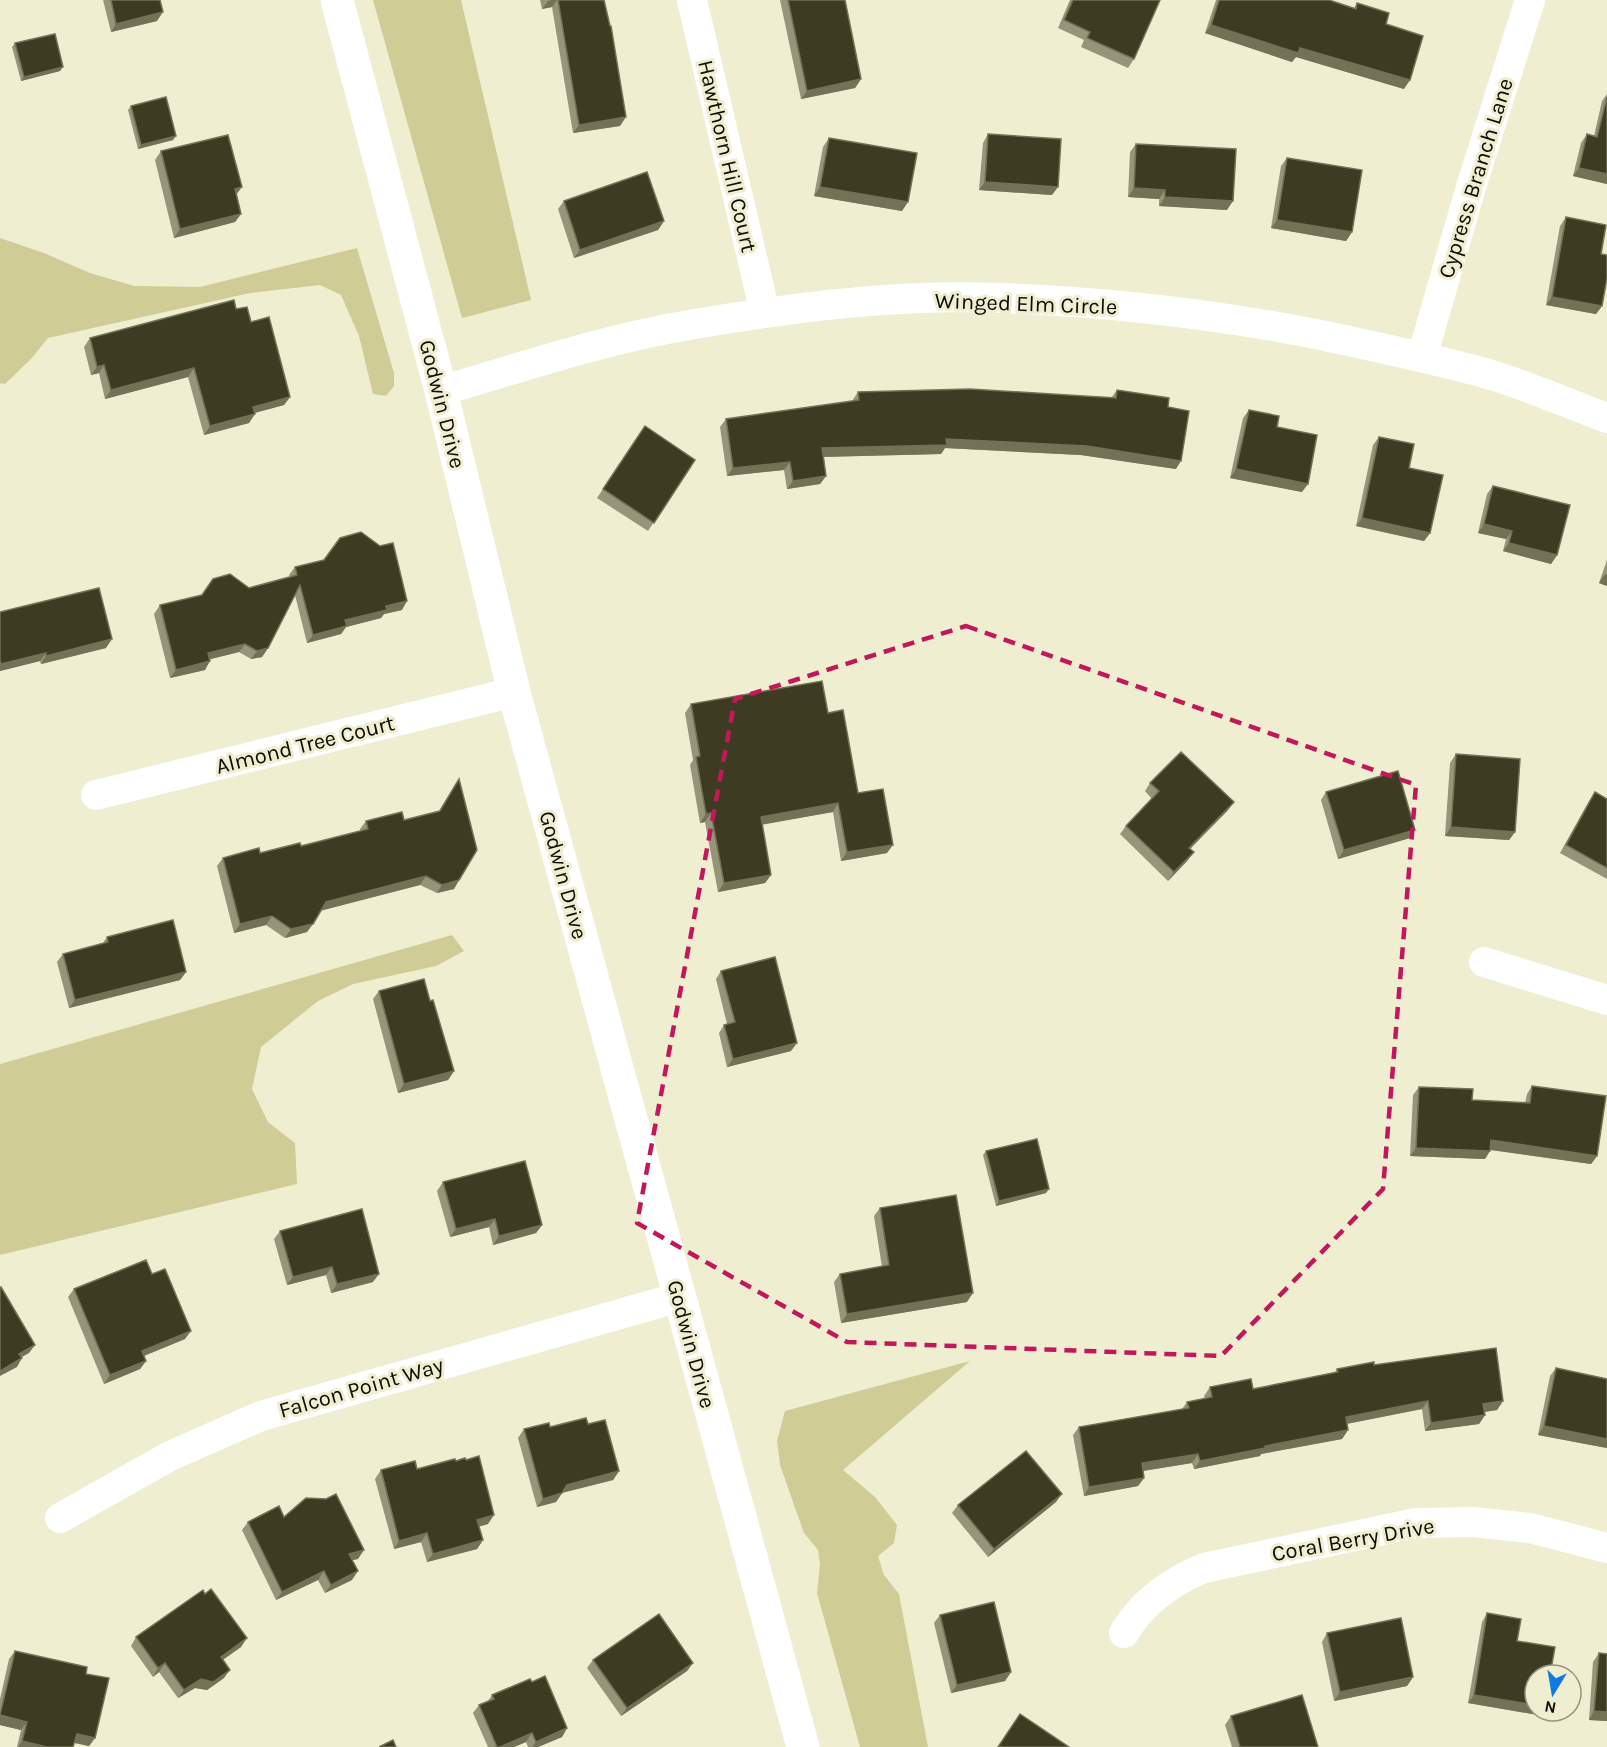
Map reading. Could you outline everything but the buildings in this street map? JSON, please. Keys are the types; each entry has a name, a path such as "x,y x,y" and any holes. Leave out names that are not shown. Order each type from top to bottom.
{"street":[{"name":"Godwin Drive","path":"337,0 441,391 514,692 803,1747"},
{"name":"Hawthorn Hill Court","path":"692,0 765,313"},
{"name":"Cypress Branch Lane","path":"1422,357 1471,187 1530,0"},
{"name":"Winged Elm Circle","path":"441,391 596,344 692,324 765,313 885,300 996,298 1097,303 1274,325 1422,357 1495,377 1607,418"},
{"name":"Almond Tree Court","path":"96,795 514,692"},
{"path":"1484,962 1607,1000"},
{"name":"Falcon Point Way","path":"60,1518 170,1456 261,1416 680,1297"},
{"name":"Coral Berry Drive","path":"1124,1633 1158,1593 1180,1578 1204,1568 1416,1523 1473,1522 1530,1528 1607,1548"}],"highlighted area":[{"path":"966,626 1416,785 1383,1189 1221,1356 847,1342 637,1223 735,699"}],"shaded area":[{"path":"373,0 461,0 531,300 462,318"},
{"path":"0,238 44,253 90,273 134,286 200,287 357,248 394,373 394,386 386,396 373,394 359,336 341,295 320,285 250,293 48,338 31,359 5,384 0,383"},
{"path":"452,935 464,951 436,966 353,984 318,1001 261,1047 252,1089 268,1122 295,1143 297,1184 0,1255 0,1064"},
{"path":"970,1361 843,1470 875,1497 897,1525 894,1543 878,1556 884,1575 899,1594 928,1747 860,1747 817,1593 820,1564 818,1550 804,1533 780,1465 777,1441 785,1411"}]}
